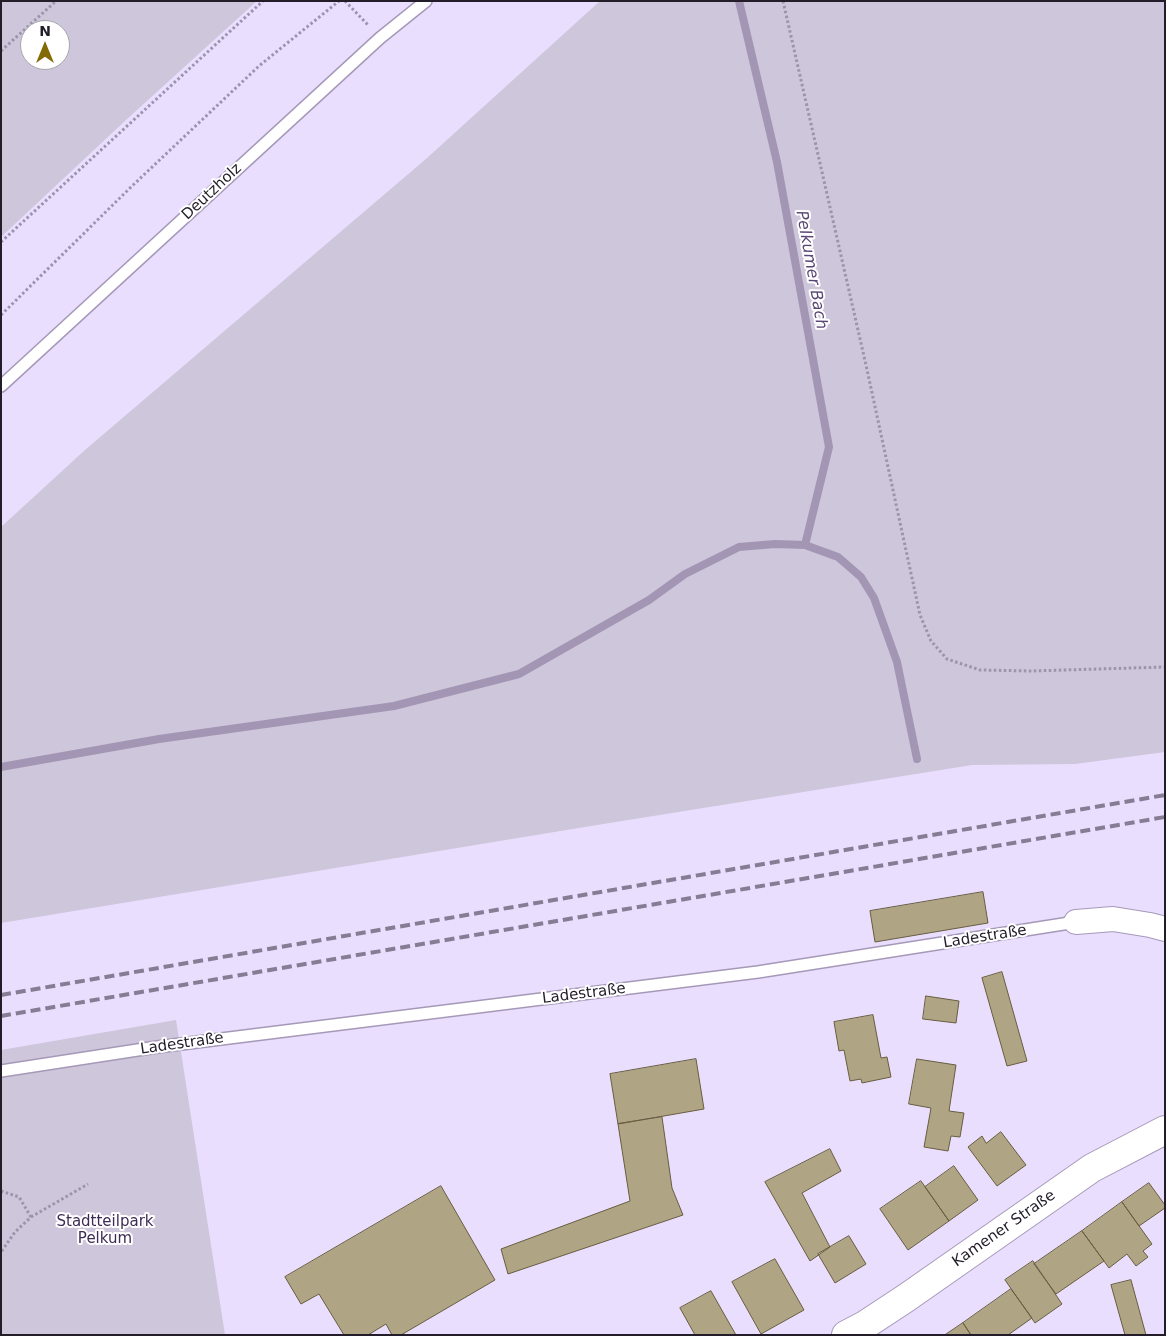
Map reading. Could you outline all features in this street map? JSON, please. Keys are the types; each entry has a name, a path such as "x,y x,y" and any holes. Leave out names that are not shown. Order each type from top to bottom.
{"main road":[{"name":"Kamener Straße","path":"846,1335 914,1293 1092,1168 1165,1130"}],"street":[{"name":"Ladestraße","path":"1076,922 1113,919 1165,929"}],"lane":[{"name":"Deutzholz","path":"1,386 380,38 426,1"},
{"name":"Ladestraße","path":"1,1071 157,1047 758,972 1076,922"}],"path":[{"path":"1,51 56,1"},
{"path":"1,242 263,1"},
{"path":"1,315 131,187 259,66 339,1"},
{"path":"345,1 380,38"},
{"path":"783,1 866,365 920,616 931,641 947,659 980,670 1031,671 1165,667"},
{"path":"1,1252 16,1232 31,1217 88,1184"},
{"path":"1,1191 19,1197 31,1217"}],"green space":[{"path":"1,1 257,1 1,237"},
{"path":"600,1 1165,1 1165,752 1075,764 972,765 1,923 1,527 85,450 427,158"},
{"name":"Stadtteilpark Pelkum","path":"176,1020 225,1335 1,1335 1,1050"}],"building":[{"path":"983,892 988,923 875,942 870,911"},
{"path":"1002,972 1027,1061 1007,1066 982,978"},
{"path":"926,996 959,1001 956,1023 923,1019"},
{"path":"873,1015 881,1058 887,1057 891,1077 862,1083 861,1079 850,1081 844,1050 839,1051 834,1022"},
{"path":"696,1059 704,1109 618,1124 610,1074"},
{"path":"917,1059 956,1065 949,1111 964,1113 960,1137 951,1136 948,1151 924,1147 931,1108 909,1104"},
{"path":"662,1117 672,1188 683,1215 508,1274 501,1249 630,1201 618,1124"},
{"path":"1001,1132 1026,1165 997,1186 968,1147 982,1136 986,1143"},
{"path":"830,1149 841,1171 802,1193 830,1247 810,1261 765,1182"},
{"path":"954,1166 978,1200 949,1221 925,1187"},
{"path":"921,1181 949,1221 908,1250 880,1209"},
{"path":"1149,1183 1165,1205 1165,1208 1139,1226 1122,1202"},
{"path":"441,1186 495,1280 401,1335 392,1335 386,1324 368,1335 344,1335 319,1294 301,1304 285,1277"},
{"path":"1122,1202 1152,1244 1143,1251 1148,1257 1136,1266 1127,1254 1109,1268 1082,1231"},
{"path":"1082,1231 1104,1261 1056,1294 1034,1264"},
{"path":"849,1236 866,1264 835,1283 818,1254"},
{"path":"775,1259 804,1310 761,1334 732,1282"},
{"path":"1033,1261 1062,1304 1035,1323 1005,1280"},
{"path":"1131,1280 1146,1335 1125,1335 1111,1285"},
{"path":"1011,1289 1032,1318 1008,1335 971,1335 963,1323"},
{"path":"711,1291 736,1335 695,1335 680,1308"},
{"path":"963,1323 971,1335 945,1335"}],"waterway":[{"name":"Pelkumer Bach","path":"739,1 777,162 829,447 805,545"},
{"path":"1,767 159,739 394,706 519,674 649,600 685,574 739,547 775,544 805,545 838,557 861,577 874,598 897,662 917,759"}],"railway":[{"path":"1,995 1165,795"},
{"path":"1,1016 1165,817"}]}
